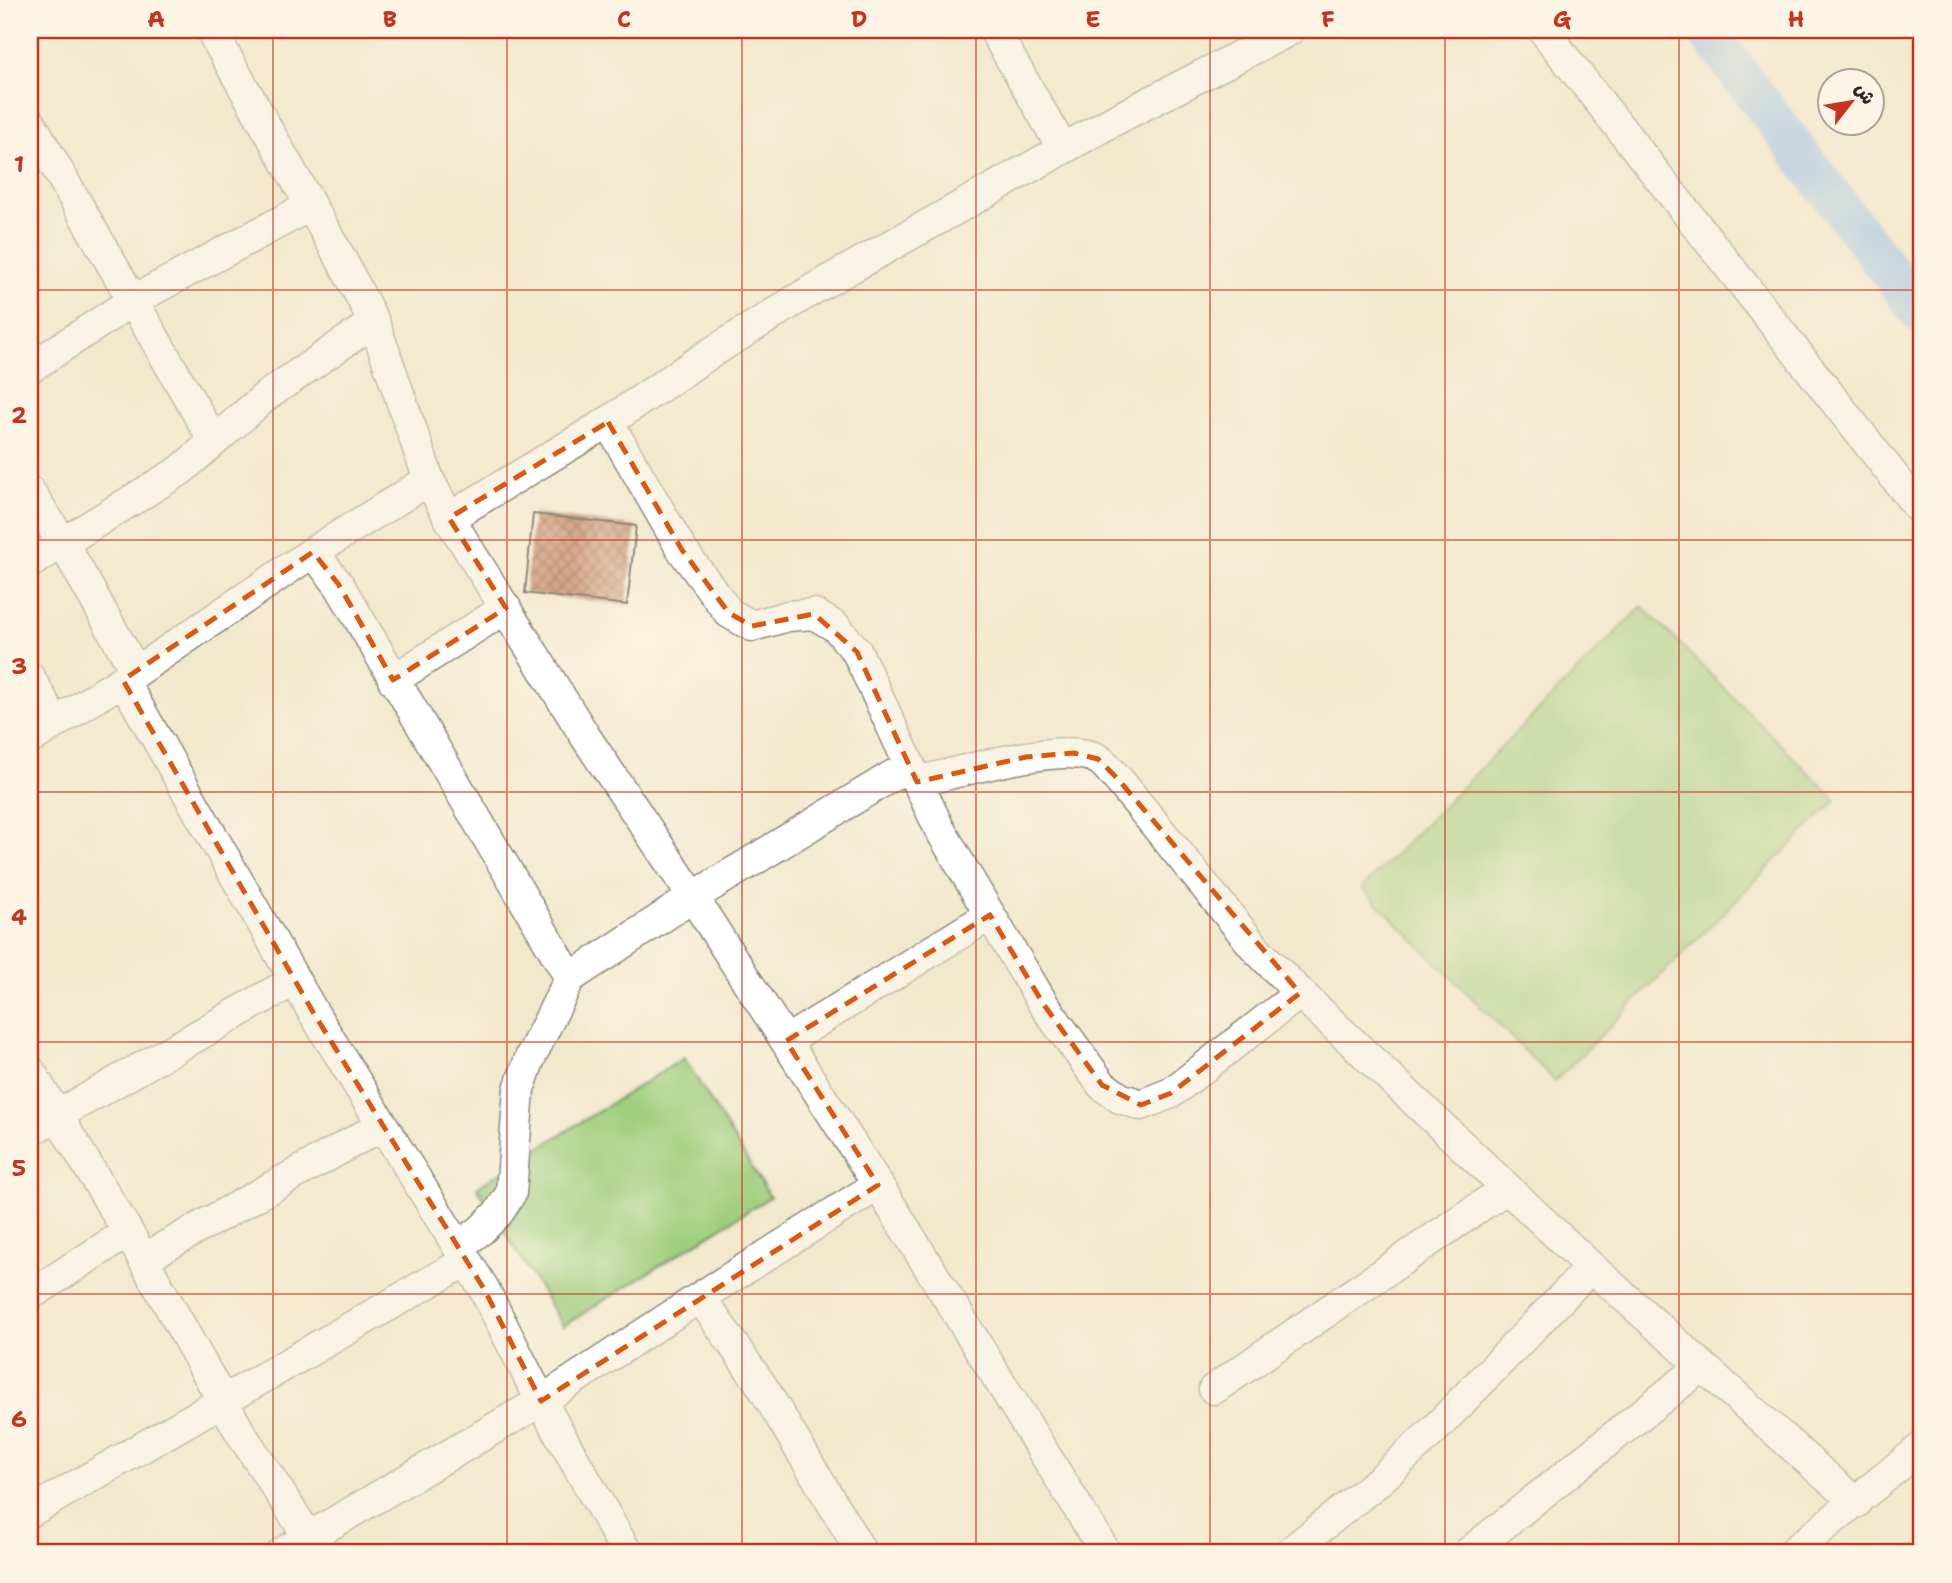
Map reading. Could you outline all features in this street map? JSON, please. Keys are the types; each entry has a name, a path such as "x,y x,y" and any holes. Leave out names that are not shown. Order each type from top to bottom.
{"street":[{"path":"211,30 374,322 429,480 449,517 585,736 694,897 878,1185 1106,1553"},
{"path":"995,30 1063,149"},
{"path":"449,517 608,422 706,356 815,288 1063,149 1290,30"},
{"path":"1543,30 1922,512"},
{"path":"30,122 213,440"},
{"path":"30,368 134,300 310,206"},
{"path":"30,563 181,470 266,396 374,322"},
{"path":"608,422 682,550 729,613 752,625 788,616 814,614 836,627 857,652 939,828 1044,1005 1102,1086 1120,1098 1141,1105 1171,1093 1300,993"},
{"path":"30,739 130,676 313,552 429,480"},
{"path":"30,492 63,543 130,676 295,980 484,1289 541,1402 628,1553"},
{"path":"313,552 339,585 570,978"},
{"path":"393,680 506,608"},
{"path":"30,678 55,723"},
{"path":"30,1512 223,1401 462,1254 499,1212 511,1193 516,1156 519,1089 530,1058 570,978 694,897 913,773 1074,753 1098,759 1117,778 1257,950 1300,993 1591,1267 1856,1503"},
{"path":"786,1041 990,915"},
{"path":"30,1132 295,980"},
{"path":"30,1071 128,1232 240,1432 314,1546"},
{"path":"143,1259 383,1125"},
{"path":"282,1553 314,1546 541,1402 699,1297 878,1185"},
{"path":"1214,1389 1507,1188"},
{"path":"30,1295 128,1232"},
{"path":"1289,1553 1380,1480 1434,1430 1591,1267"},
{"path":"699,1297 762,1387 862,1553"},
{"path":"1468,1553 1702,1366"},
{"path":"1792,1553 1922,1447"}],"highlighted area":[{"path":"608,422 682,550 729,613 752,626 814,614 857,652 917,782 1026,757 1074,753 1098,759 1117,778 1300,993 1171,1093 1141,1105 1102,1085 1044,1005 990,915 786,1041 878,1185 541,1401 484,1289 313,1012 123,680 313,552 339,585 393,680 506,608 449,518"}],"green space":[{"path":"1642,606 1836,800 1555,1081 1362,888"},
{"path":"684,1058 770,1197 563,1326 477,1187"}],"building":[{"path":"533,514 636,526 627,605 525,593"}],"waterway":[{"path":"1706,30 1922,315"}]}
